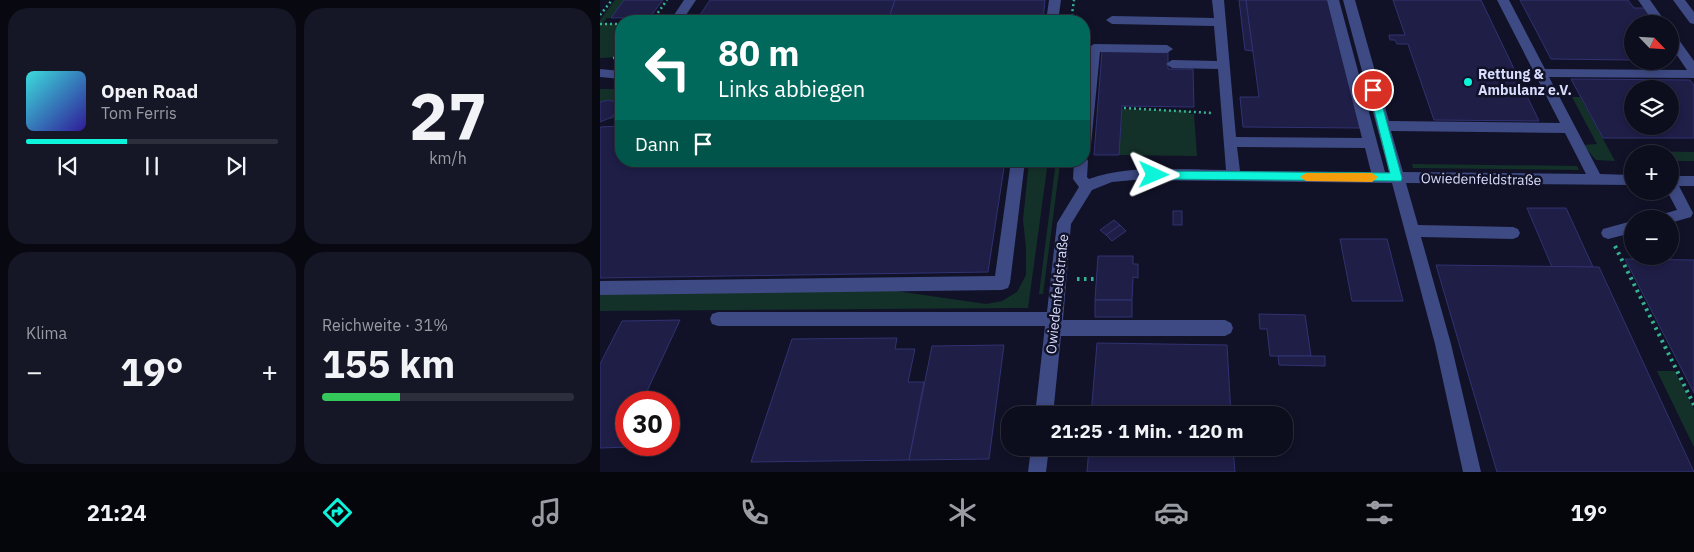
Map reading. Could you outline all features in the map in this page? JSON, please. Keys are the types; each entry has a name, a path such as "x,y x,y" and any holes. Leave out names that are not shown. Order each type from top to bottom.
{"street":[{"path":"680,15 690,0"},
{"path":"1053,15 1055,0"},
{"path":"1218,0 1233,176"},
{"path":"1333,0 1379,178"},
{"path":"1349,0 1443,344 1472,472"},
{"path":"1503,0 1596,180"},
{"path":"1644,0 1655,15"},
{"path":"1679,0 1694,20"},
{"path":"1112,20 1220,22"},
{"path":"1090,87 1094,48 1167,49"},
{"path":"1679,49 1694,70"},
{"path":"1172,64 1224,65"},
{"path":"600,73 615,74"},
{"path":"1541,73 1694,74"},
{"path":"1383,126 1569,128"},
{"path":"1230,142 1370,143"},
{"path":"600,288 1002,283 1017,167"},
{"path":"1081,167 1080,179 1087,186"},
{"name":"Owiedenfeldstraße","path":"1045,406 1064,223 1087,186 1111,177 1134,175 1624,180"},
{"path":"1679,182 1694,181"},
{"path":"1679,199 1686,213 1679,215"},
{"path":"1608,233 1624,229"},
{"path":"1412,231 1513,233"},
{"path":"718,319 1225,328"},
{"path":"1037,472 1039,456"}],"path":[{"path":"600,15 612,0"},
{"path":"656,15 667,0"},
{"path":"1072,15 1074,0"},
{"path":"600,24 615,24"},
{"path":"1124,108 1228,113"},
{"path":"1608,233 1694,405"},
{"path":"1081,279 1097,279"}],"green space":[{"path":"615,0 624,0 611,18 607,18 603,23 615,24 615,57 600,58 600,20"},
{"path":"600,89 615,89 615,102 609,100 600,102"},
{"path":"1572,97 1580,97 1615,161 1596,160 1583,145 1597,144"},
{"path":"1122,109 1190,111 1190,114 1194,114 1197,156 1119,155"},
{"path":"615,112 615,118 609,119"},
{"path":"1679,152 1694,152 1694,161 1679,161"},
{"path":"1412,164 1577,166 1579,170 1413,168"},
{"path":"1028,167 1047,167 1028,308 600,311 600,293 896,291 986,304 1002,301 1017,292 1026,275 1026,247 1023,220"},
{"path":"1055,167 1060,167 1043,294 1039,294"},
{"path":"1657,371 1675,371 1694,409 1694,447"}],"building":[{"path":"624,0 663,0 652,15 615,15 615,18 611,18"},
{"path":"710,0 895,0 890,15 700,15"},
{"path":"895,0 1045,0 1044,15 890,15"},
{"path":"1239,0 1246,0 1253,51 1245,50"},
{"path":"1246,0 1328,0 1360,128 1243,127 1240,97 1259,97"},
{"path":"1393,0 1481,0 1539,121 1434,120 1408,44 1397,44 1395,40 1390,40 1389,35 1405,35"},
{"path":"1520,0 1628,0 1634,8 1645,8 1649,15 1624,15 1624,60 1551,59"},
{"path":"1102,51 1168,52 1168,69 1193,69 1194,107 1122,106 1119,155 1094,155"},
{"path":"1571,79 1690,80 1694,85 1694,138 1603,138"},
{"path":"609,100 615,102 615,113 612,117 600,122 600,102"},
{"path":"615,126 615,167 1004,167 988,272 600,278 600,127"},
{"path":"1527,208 1566,208 1593,267 1552,267"},
{"path":"1173,211 1182,211 1182,225 1173,225"},
{"path":"1114,220 1120,225 1106,235 1100,230"},
{"path":"1120,225 1126,231 1112,241 1106,235"},
{"path":"1340,239 1387,239 1403,301 1352,301"},
{"path":"1098,256 1133,256 1133,264 1138,264 1138,278 1133,277 1132,300 1095,300"},
{"path":"1679,260 1694,260 1694,393 1628,265 1679,265"},
{"path":"1436,265 1599,267 1694,472 1497,472"},
{"path":"1095,300 1132,300 1132,317 1095,317"},
{"path":"1259,314 1305,315 1311,356 1270,356 1267,329 1260,329"},
{"path":"680,320 647,391 615,391 615,448 600,448 600,364 622,321"},
{"path":"897,338 895,349 915,349 908,382 924,382 909,460 751,462 792,339"},
{"path":"1097,343 1227,345 1230,406 1092,406"},
{"path":"1004,345 989,459 909,460 932,346"},
{"path":"1278,356 1325,356 1325,366 1279,365"},
{"path":"1088,456 1234,456 1235,472 1087,472"}],"slow traffic":[{"path":"1306,177 1372,177"}],"place":[{"name":"Rettung & Ambulanz e.V.","path":"1468,82"}],"route":[{"path":"1154,175 1397,178 1373,90"}]}
